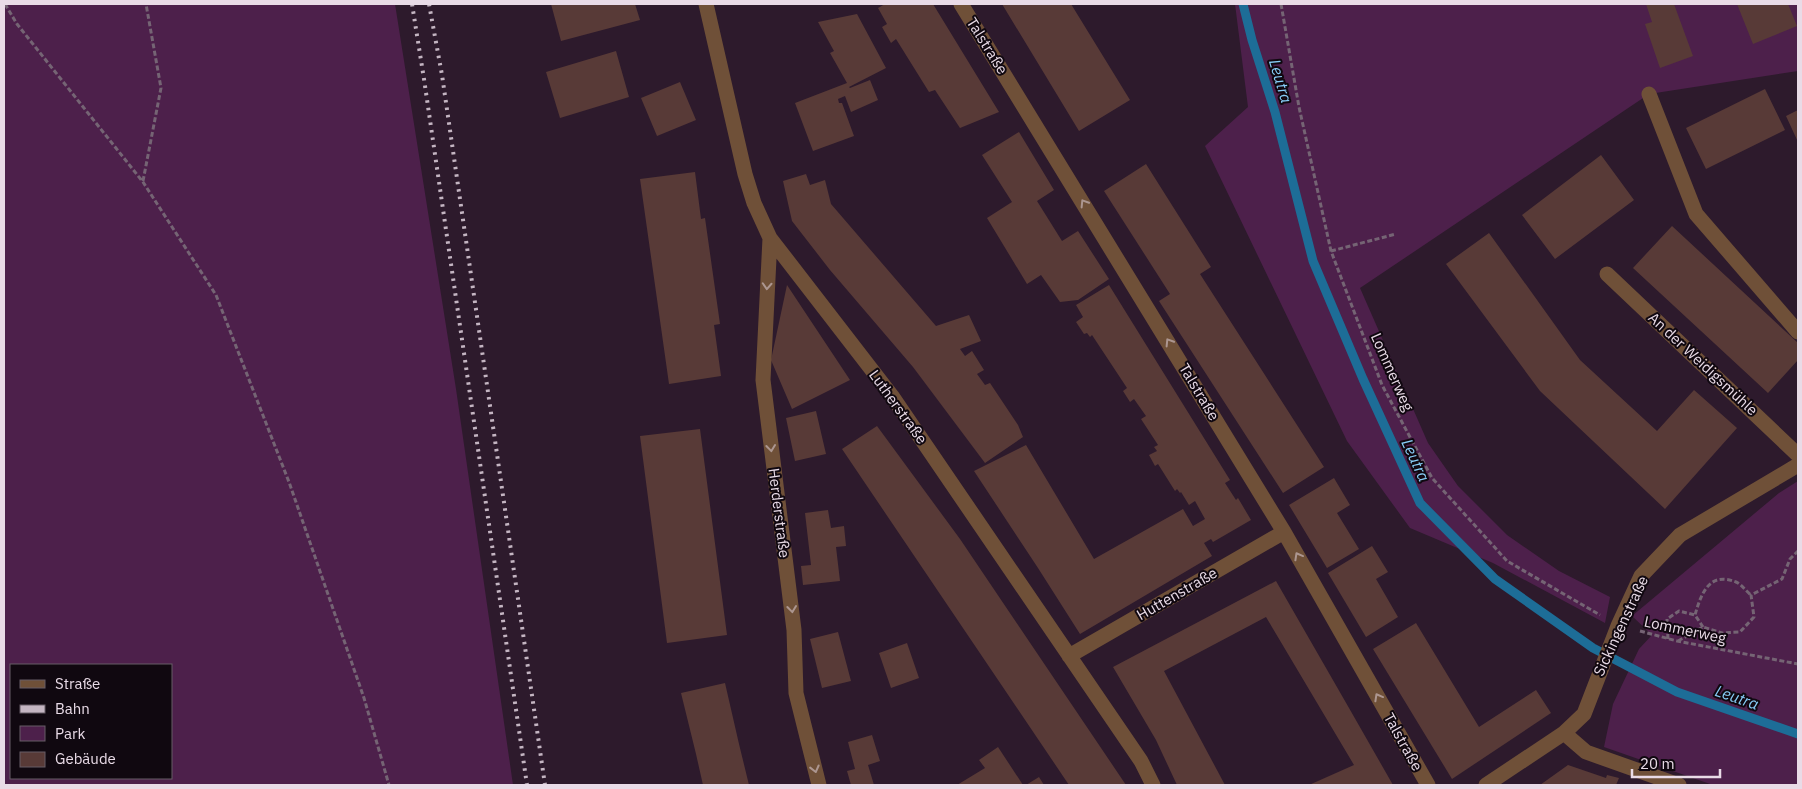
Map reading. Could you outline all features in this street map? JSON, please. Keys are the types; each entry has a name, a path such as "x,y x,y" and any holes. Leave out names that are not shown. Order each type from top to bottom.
{"street":[{"name":"Lutherstraße","path":"706,4 745,174 754,203 770,238 892,396 1141,761 1153,785"},
{"name":"Talstraße","path":"961,4 1284,532 1428,785"},
{"path":"1649,94 1696,214 1798,332"},
{"name":"Herderstraße","path":"770,238 763,380 794,630 796,693 819,785"},
{"name":"An der Weidigsmühle","path":"1607,274 1798,454"},
{"name":"Sickingenstraße","path":"1486,785 1564,733 1584,714 1618,626 1641,576 1680,535 1798,465"},
{"name":"Huttenstraße","path":"1069,656 1284,532"},
{"path":"1564,733 1586,752 1679,785"}],"path":[{"path":"5,4 18,24 143,182 216,295 289,482 364,698 389,785"},
{"path":"143,182 161,88 146,4"},
{"name":"Lommerweg","path":"1281,4 1299,107 1332,251 1382,385 1432,478 1507,561 1618,626 1677,641 1798,664"},
{"path":"1332,251 1396,234"},
{"path":"1751,594 1782,579 1790,559 1798,551"},
{"path":"1721,579 1737,582 1751,594 1754,617 1740,632 1722,633 1703,627 1696,615 1700,597 1706,586 1721,579"},
{"path":"1668,639 1667,619 1678,611 1696,615"},
{"path":"1677,641 1703,627"}],"green space":[{"path":"4,4 395,4 456,389 513,785 4,785"},
{"path":"1235,4 1798,4 1798,71 1649,94 1360,288 1428,443 1458,486 1507,535 1559,571 1610,597 1605,623 1493,563 1410,528 1347,441 1205,146 1248,107"},
{"path":"1798,481 1798,785 1713,785 1604,747 1613,704 1639,649 1652,635 1632,616 1779,493"}],"building":[{"path":"551,4 635,4 640,20 561,41"},
{"path":"885,4 933,4 999,112 960,128 935,90 929,92 896,39 891,43 882,27 887,24 878,8"},
{"path":"1002,4 1071,4 1130,100 1079,131"},
{"path":"1646,4 1674,4 1693,56 1660,68 1645,24 1652,22"},
{"path":"1737,4 1788,4 1797,26 1753,44"},
{"path":"857,14 886,68 849,87 870,80 878,100 851,112 845,96 838,99 839,103 842,103 854,136 813,151 795,103 847,83 830,53 834,51 818,22"},
{"path":"616,51 629,97 560,118 546,72"},
{"path":"680,82 696,120 657,136 641,98"},
{"path":"1765,89 1785,130 1706,169 1686,128"},
{"path":"1798,110 1798,142 1786,116"},
{"path":"1019,132 1054,190 1037,201 1062,241 1078,231 1109,279 1078,300 1060,302 1041,275 1027,284 987,218 1012,202 982,155"},
{"path":"1601,155 1634,200 1555,259 1522,215"},
{"path":"1146,164 1211,267 1200,274 1324,467 1283,493 1159,301 1170,294 1104,191"},
{"path":"695,172 701,219 705,218 720,324 714,325 721,376 669,384 640,179"},
{"path":"806,174 810,185 825,180 831,204 936,326 969,315 981,341 960,349 965,356 972,351 984,370 977,374 985,385 990,383 1018,425 1023,437 985,463 913,367 830,270 792,221 783,181"},
{"path":"1672,226 1798,343 1798,360 1768,393 1633,268"},
{"path":"1489,233 1580,360 1657,431 1694,390 1737,428 1665,509 1540,391 1446,264"},
{"path":"787,285 850,380 792,409 771,360"},
{"path":"1109,285 1230,480 1225,483 1236,500 1238,498 1251,520 1213,542 1211,539 1204,543 1212,556 1080,634 974,471 1026,445 1094,559 1183,509 1193,526 1205,519 1195,501 1189,505 1181,492 1177,489 1175,491 1158,464 1155,466 1149,455 1157,451 1154,447 1158,445 1141,419 1146,416 1134,399 1130,402 1123,391 1127,388 1092,335 1090,337 1087,333 1084,334 1076,322 1083,317 1076,305"},
{"path":"816,411 826,454 795,461 786,418"},
{"path":"877,426 960,539 1126,785 1069,785 842,449"},
{"path":"700,429 727,635 667,643 640,436"},
{"path":"1334,478 1350,505 1337,513 1359,549 1327,568 1289,505"},
{"path":"828,510 831,528 844,526 846,546 836,547 840,581 803,585 801,566 811,565 805,513"},
{"path":"1372,546 1388,572 1376,579 1398,617 1366,637 1328,573"},
{"path":"1276,581 1393,785 1309,785 1354,765 1266,617 1164,671 1225,785 1177,785 1156,740 1113,667"},
{"path":"1416,623 1479,727 1536,690 1551,713 1452,779 1373,649"},
{"path":"838,632 851,681 822,688 810,639"},
{"path":"907,643 919,678 891,688 879,653"},
{"path":"725,683 749,785 703,785 681,693"},
{"path":"872,735 880,761 868,765 874,785 851,785 847,771 855,769 848,742"},
{"path":"998,747 1023,785 957,785 985,768 979,760"},
{"path":"1568,765 1606,778 1607,775 1619,778 1616,785 1540,785"},
{"path":"1039,777 1044,785 1026,785"}],"waterway":[{"name":"Leutra","path":"1243,4 1252,40 1275,112 1313,261 1363,379 1420,503 1495,579 1593,648 1677,692 1798,734"}],"railway":[{"path":"412,4 527,785"},
{"path":"429,4 442,75 545,785"}]}
